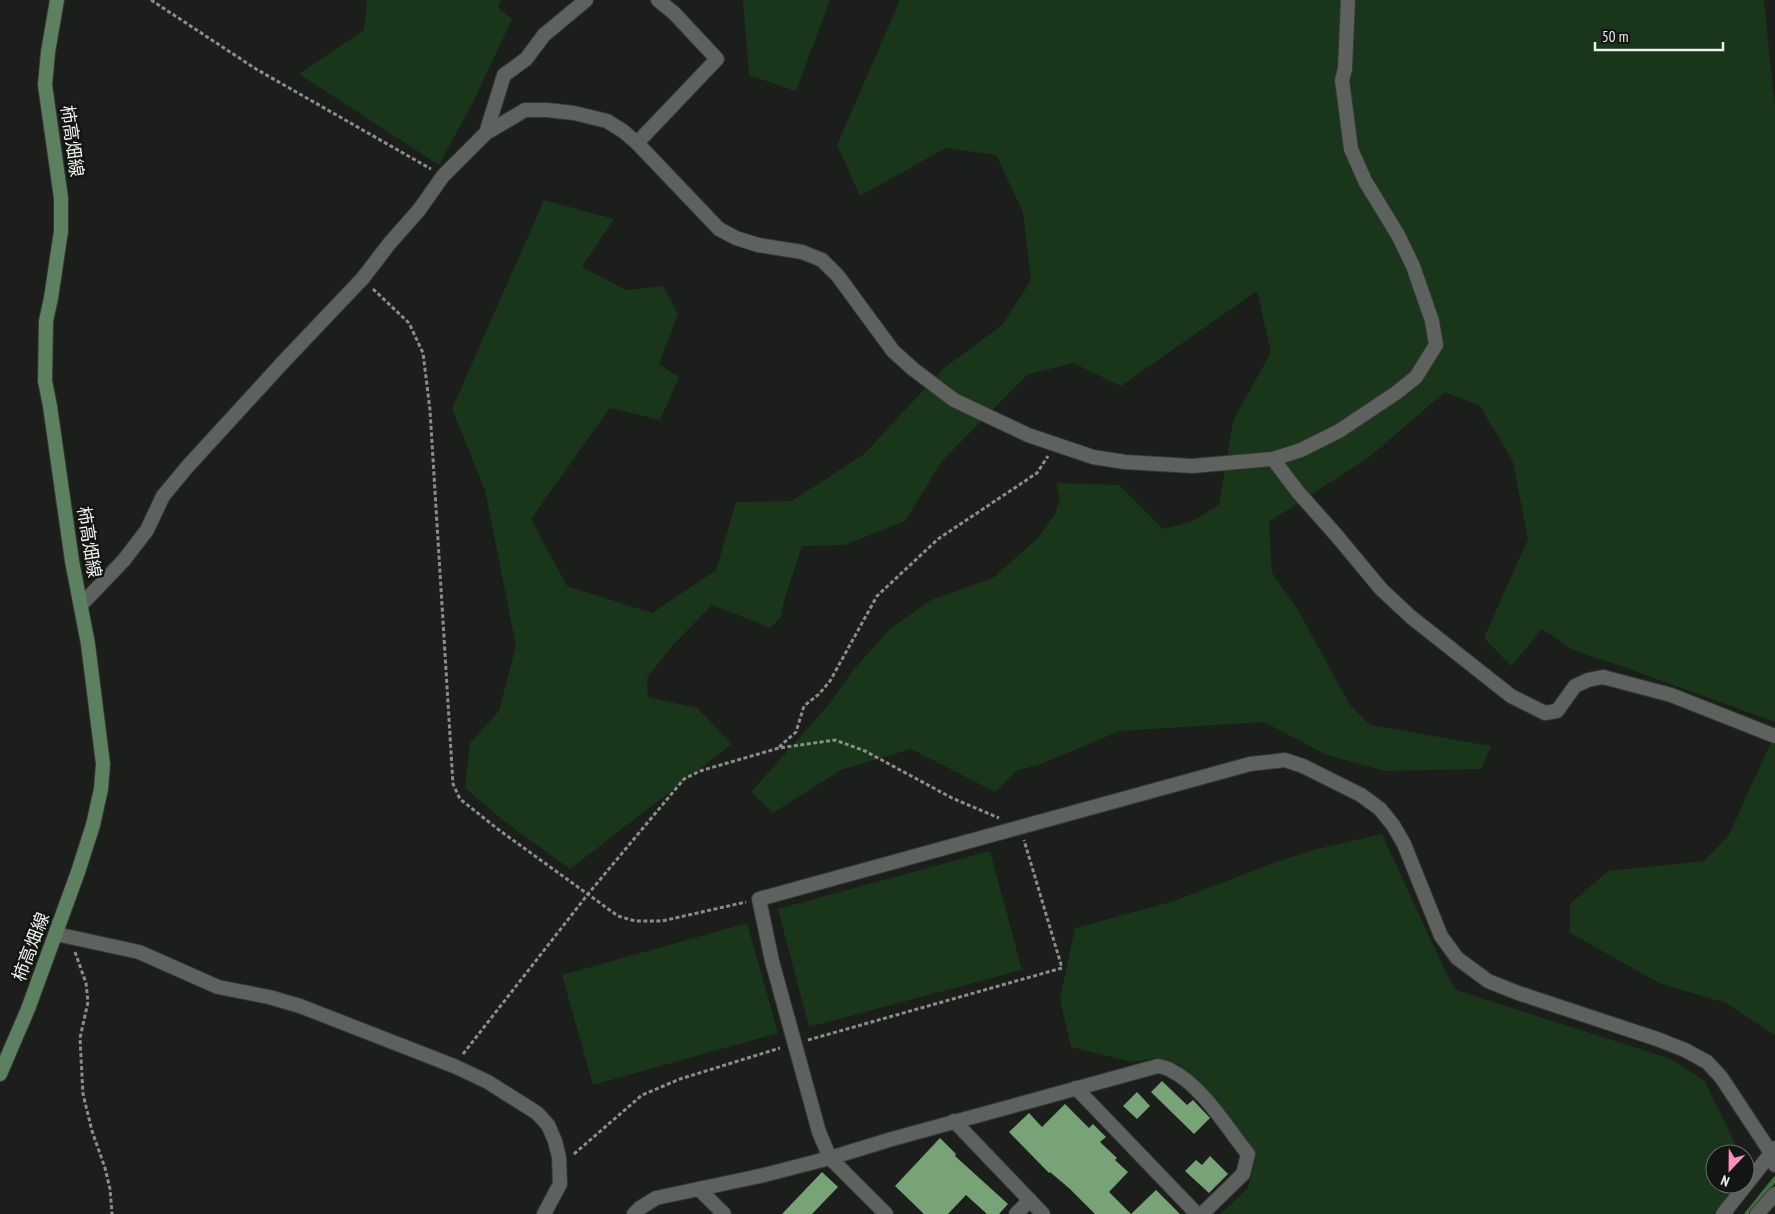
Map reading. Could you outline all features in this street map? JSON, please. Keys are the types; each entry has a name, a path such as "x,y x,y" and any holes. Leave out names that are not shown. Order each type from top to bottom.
{"main road":[{"name":"柿高畑線","path":"0,1074 56,934 93,825 101,789 103,764 91,664 72,561 45,381 46,321 61,231 61,198 45,85 48,52 57,0"}],"street":[{"path":"486,133 504,75 526,59 544,35 586,0"},
{"path":"637,143 717,59 674,13 658,0"},
{"path":"81,605 124,560 147,530 163,496 169,488 286,359 363,278 389,244 419,210 443,176 486,133 525,110 574,113 607,121 623,131 637,143 719,229 736,238 758,245 802,252 822,260 838,276 893,351 913,369 954,400 1028,435 1093,457 1167,466 1192,466 1273,459 1301,450 1339,431 1396,392 1416,376 1436,345 1432,321 1413,266 1398,235 1365,181 1351,149 1342,80 1345,69 1348,0"},
{"path":"1273,459 1298,492 1381,588 1411,617 1511,696 1545,713 1556,711 1575,686 1588,680 1603,677 1671,695 1775,736"},
{"path":"886,1214 830,1158 820,1132 772,962 759,899 1250,764 1285,760 1303,766 1361,795 1380,809 1393,825 1404,844 1441,936 1457,958 1470,970 1495,984 1658,1039 1685,1050 1707,1062 1721,1077 1774,1155 1724,1214"},
{"path":"56,934 138,952 218,987 270,997 300,1006 454,1066 488,1082 537,1113 548,1125 555,1141 559,1157 560,1184 544,1214"},
{"path":"634,1214 656,1198 830,1158 1158,1066 1172,1070 1202,1095 1248,1154 1242,1174 1202,1214"},
{"path":"1076,1088 1197,1214"},
{"path":"954,1122 1043,1214"},
{"path":"699,1189 724,1214"},
{"path":"1757,1214 1775,1194"},
{"path":"1016,1214 1030,1200"}],"path":[{"path":"151,0 256,69 443,176"},
{"path":"363,278 409,323 423,353 430,410 453,784 460,799 618,916 635,921 662,921 759,899"},
{"path":"779,748 796,732 804,706 819,694 830,681 877,596 938,539 1037,473 1054,444"},
{"path":"454,1066 588,894 684,779 700,771 779,748 835,740 865,751 952,798 1020,827 1062,968 796,1043 660,1086 642,1095 572,1155 559,1157"},
{"path":"76,939 75,954 81,967 88,1002 80,1038 83,1094 92,1131 106,1168 112,1214"}],"green space":[{"path":"367,0 501,0 498,7 512,19 473,102 439,165 299,74 364,30"},
{"path":"743,0 830,0 796,91 749,75"},
{"path":"900,0 1764,0 1775,108 1775,722 1575,651 1542,629 1511,666 1484,638 1528,539 1513,462 1480,406 1445,392 1369,457 1269,522 1272,573 1298,610 1350,705 1370,725 1491,746 1481,769 1385,771 1327,755 1264,722 1120,731 1041,764 1016,771 995,792 911,749 841,770 773,813 751,792 830,703 854,669 890,629 931,600 993,578 1038,538 1055,514 1060,498 1056,483 1119,485 1163,529 1191,522 1219,505 1233,421 1271,352 1257,291 1121,386 1073,363 1027,375 942,461 905,521 845,545 802,546 784,601 781,617 770,628 712,605 672,646 647,678 648,697 697,708 732,744 570,869 504,821 465,788 470,743 499,711 516,646 485,490 452,409 544,200 614,219 582,267 626,290 663,286 678,314 659,364 679,377 660,420 610,408 531,519 567,586 652,613 716,570 736,502 792,501 864,454 944,368 1002,325 1031,280 1023,212 996,155 946,148 860,196 837,145"},
{"path":"1775,733 1775,1035 1726,1003 1661,984 1570,933 1570,904 1608,871 1704,861 1729,835"},
{"path":"1382,834 1446,973 1456,990 1671,1059 1704,1080 1735,1144 1705,1144 1705,1194 1729,1194 1714,1214 1220,1214 1248,1188 1255,1160 1247,1142 1199,1084 1179,1065 1157,1058 1132,1062 1071,1047 1060,999 1075,928 1174,901 1273,863 1313,850"},
{"path":"990,851 1022,970 809,1027 778,909"},
{"path":"747,923 778,1033 593,1085 562,975"}],"building":[{"path":"1162,1081 1187,1105 1193,1100 1210,1118 1194,1134 1151,1092"},
{"path":"1137,1092 1150,1106 1137,1119 1123,1106"},
{"path":"1065,1104 1089,1128 1093,1124 1106,1137 1100,1142 1117,1158 1115,1160 1128,1172 1109,1192 1131,1214 1095,1214 1070,1189 1049,1173 1009,1132 1029,1113 1042,1127"},
{"path":"940,1138 956,1154 955,1156 1008,1204 999,1214 987,1214 966,1195 948,1214 924,1214 895,1186"},
{"path":"1210,1156 1228,1174 1209,1193 1185,1171 1196,1160 1202,1165"},
{"path":"822,1172 838,1187 812,1214 782,1214"},
{"path":"1156,1190 1180,1214 1131,1214"}],"waterway":[{"path":"1747,1214 1775,1179"}]}
